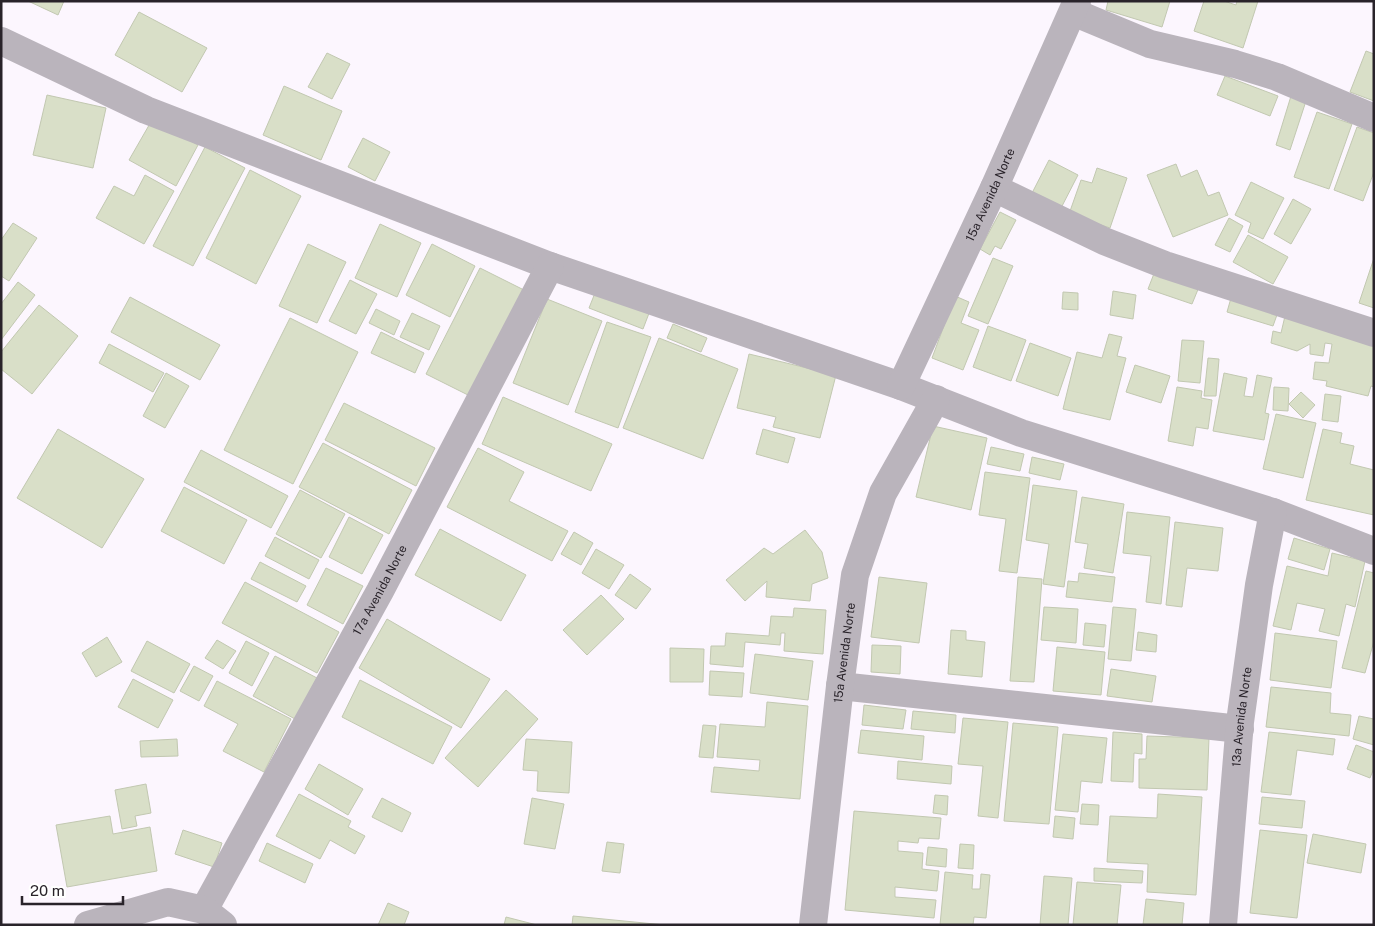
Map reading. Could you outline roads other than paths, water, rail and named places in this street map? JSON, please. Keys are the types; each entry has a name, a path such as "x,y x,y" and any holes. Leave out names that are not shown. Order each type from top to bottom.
{"street":[{"path":"1075,6 1150,44 1235,64 1277,77 1374,118"},
{"name":"15a Avenida Norte","path":"901,386 994,188 1075,6"},
{"path":"1,42 146,110 550,266 901,386 1021,433 1273,512 1374,551"},
{"path":"994,188 1104,241 1165,265 1374,333"},
{"name":"17a Avenida Norte","path":"214,917 380,591 550,266"},
{"name":"15a Avenida Norte","path":"813,925 840,686 855,575 883,493 936,399"},
{"name":"13a Avenida Norte","path":"1222,925 1240,729 1259,585 1273,512"},
{"path":"840,686 1240,729"},
{"path":"88,925 168,902 214,917"}]}
